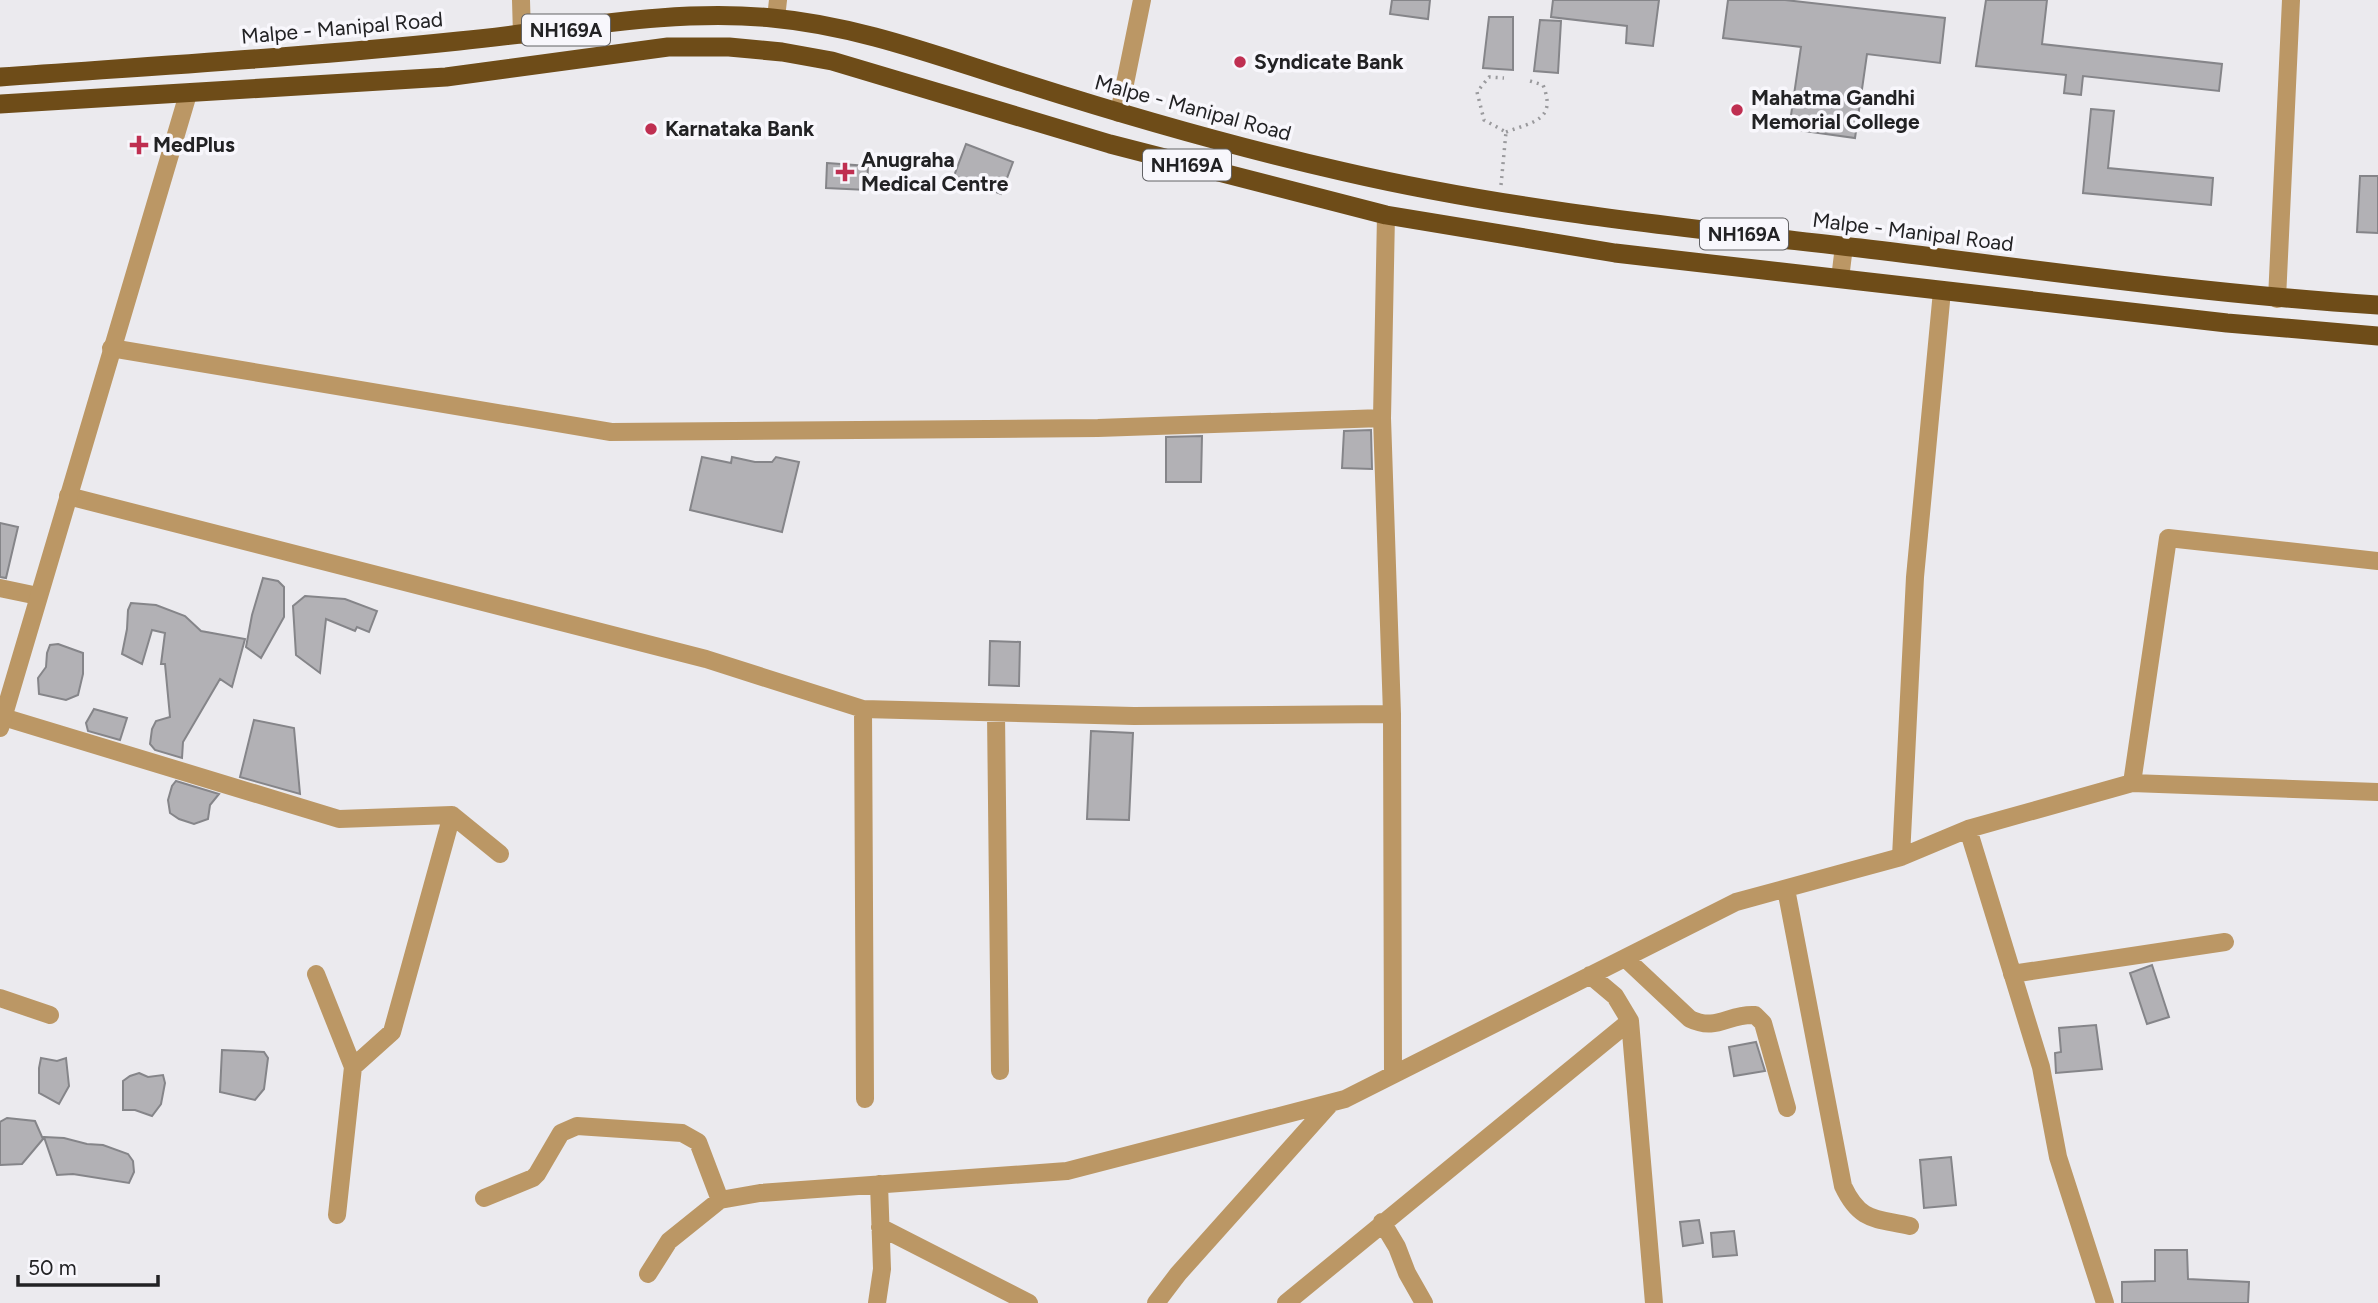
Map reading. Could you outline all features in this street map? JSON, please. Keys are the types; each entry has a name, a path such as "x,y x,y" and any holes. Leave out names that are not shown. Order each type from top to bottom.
{"highway":[{"name":"Malpe - Manipal Road","path":"0,77 444,43 666,17 777,9 1119,113 1343,172 1499,202 2277,299 2378,305"},
{"path":"444,43 446,77"},
{"name":"NH169A","path":"0,104 446,77 668,47 729,47 782,52 857,68 1110,144 1385,215 1615,253 2227,323 2378,336"}],"street":[{"path":"521,0 522,35"},
{"path":"1119,113 1142,0"},
{"path":"2277,299 2291,0"},
{"path":"188,94 1,722 339,818 452,815 500,854"},
{"path":"1385,215 1382,418 1392,714 1393,1074"},
{"path":"1840,279 1844,246"},
{"path":"1901,857 1915,577 1942,291"},
{"path":"111,348 611,432 1098,428 1382,418"},
{"path":"68,496 705,659 863,709 1134,716 1392,714"},
{"path":"2132,783 2168,538 2378,561"},
{"path":"0,588 38,596"},
{"path":"863,709 865,1099"},
{"path":"996,713 1000,1071"},
{"path":"648,1274 669,1241 720,1200 760,1193 1067,1171 1345,1099 1736,902 1901,857 1968,829 2132,783 2378,792"},
{"path":"353,1067 392,1032 452,815"},
{"path":"1968,829 2041,1067 2058,1157 2105,1303"},
{"path":"1786,888 1843,1186 1852,1204 1864,1215 1910,1226"},
{"path":"2012,974 2225,942"},
{"path":"1625,958 1690,1019 1701,1025 1744,1014 1755,1015 1763,1023 1787,1108"},
{"path":"316,974 353,1067 337,1216"},
{"path":"1590,975 1615,996 1630,1021 1654,1303"},
{"path":"0,998 50,1015"},
{"path":"1286,1303 1630,1021"},
{"path":"1156,1303 1178,1274 1332,1102"},
{"path":"484,1198 533,1178 561,1133 577,1126 682,1133 691,1137 698,1142 720,1200"},
{"path":"877,1303 881,1269 879,1184"},
{"path":"1382,1222 1424,1303"},
{"path":"880,1227 1029,1303"}],"path":[{"path":"1504,78 1489,77 1477,92 1485,120 1506,131 1537,121 1546,112 1549,99 1543,85 1530,81"},
{"path":"1499,202 1506,131"}],"building":[{"path":"1392,0 1430,0 1428,19 1390,14"},
{"path":"1553,0 1659,0 1653,46 1626,43 1627,26 1551,17"},
{"path":"1728,0 1785,0 1945,18 1940,63 1867,54 1855,138 1789,129 1801,47 1723,38"},
{"path":"1986,0 2047,0 2042,44 2222,64 2219,91 2083,76 2081,95 2064,93 2066,75 1976,66"},
{"path":"1489,17 1513,17 1513,70 1483,68"},
{"path":"1540,20 1561,21 1558,73 1534,71"},
{"path":"2091,109 2114,111 2108,168 2213,178 2211,205 2083,193"},
{"path":"966,144 1013,162 1001,194 954,176"},
{"path":"827,163 868,166 867,190 826,188"},
{"path":"2360,176 2378,176 2378,233 2357,232"},
{"path":"1371,430 1372,469 1342,468 1344,431"},
{"path":"1202,436 1201,482 1166,482 1166,437"},
{"path":"702,457 731,463 732,457 755,462 772,462 776,457 799,462 782,532 690,510"},
{"path":"0,523 18,527 6,578 0,577"},
{"path":"263,578 278,581 284,587 284,617 261,658 246,647"},
{"path":"305,596 345,599 377,611 369,632 357,627 355,631 326,619 320,673 296,655 293,606"},
{"path":"131,603 156,605 185,616 201,631 245,639 232,687 220,679 183,742 182,758 155,750 150,744 156,721 170,717 165,664 161,664 165,633 152,630 142,664 122,654"},
{"path":"990,641 1020,642 1019,686 989,685"},
{"path":"58,644 83,653 83,674 78,695 66,700 39,694 38,678 46,667 50,645"},
{"path":"94,709 127,718 120,740 88,731 86,723"},
{"path":"254,720 294,728 300,794 240,777"},
{"path":"1091,731 1133,733 1129,820 1087,819"},
{"path":"176,781 219,794 210,805 208,819 194,824 170,813 168,800"},
{"path":"2152,965 2169,1017 2147,1024 2130,973"},
{"path":"2096,1025 2102,1069 2056,1073 2055,1053 2061,1052 2059,1028"},
{"path":"1756,1042 1765,1071 1734,1076 1729,1047"},
{"path":"222,1050 264,1052 268,1058 264,1089 255,1100 220,1092"},
{"path":"41,1058 57,1061 66,1058 69,1086 59,1104 39,1093"},
{"path":"139,1073 148,1077 163,1075 165,1083 161,1104 152,1116 135,1110 123,1110 123,1081"},
{"path":"7,1118 35,1121 43,1139 22,1164 0,1165 0,1122"},
{"path":"44,1137 103,1145 128,1154 133,1161 134,1172 129,1183 73,1174 57,1175"},
{"path":"1951,1157 1956,1205 1924,1208 1920,1160"},
{"path":"1699,1220 1703,1243 1683,1246 1680,1222"},
{"path":"1734,1231 1737,1255 1713,1257 1711,1233"},
{"path":"2155,1250 2187,1250 2188,1279 2249,1282 2248,1303 2122,1303 2122,1282 2155,1281"}],"place":[{"name":"Syndicate Bank","path":"1240,62"},
{"name":"Mahatma Gandhi Memorial College","path":"1737,110"},
{"name":"Karnataka Bank","path":"651,129"},
{"name":"MedPlus","path":"139,145"},
{"name":"Anugraha Medical Centre","path":"845,172"}]}
